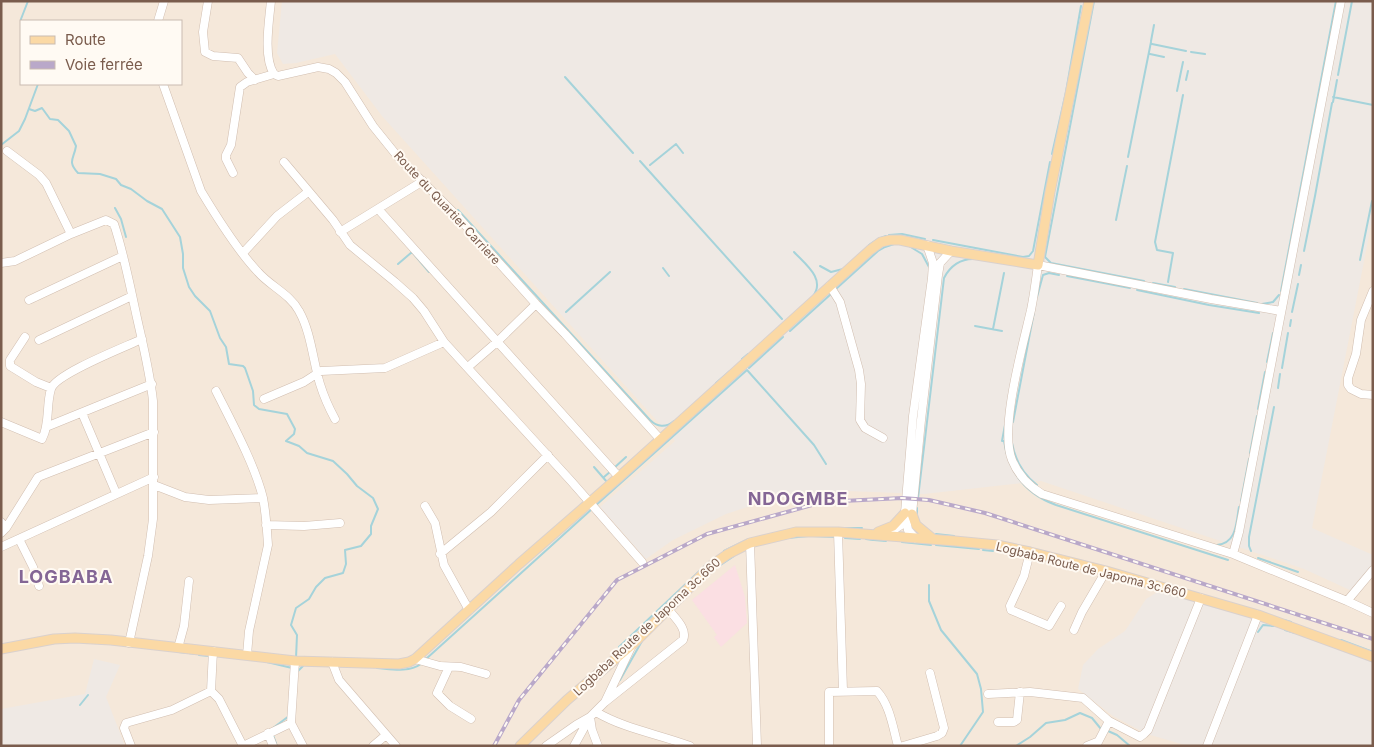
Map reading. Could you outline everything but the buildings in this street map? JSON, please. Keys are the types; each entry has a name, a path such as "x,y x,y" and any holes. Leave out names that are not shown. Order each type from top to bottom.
{"main road":[{"path":"1,649 54,639 75,638 295,661 399,664 415,659 881,242 900,240 951,251 1038,265 1050,192 1089,1"},
{"path":"871,534 883,531 907,516 933,539"},
{"name":"Logbaba Route de Japoma 3c.660","path":"520,746 567,700 633,644 712,565 728,554 750,543 796,532 838,532 933,539 997,545 1030,552 1106,571 1258,615 1373,656"}],"street":[{"path":"158,20 164,1"},
{"path":"208,1 203,32 205,52 213,56 238,58 255,80"},
{"path":"271,1 268,51 274,74"},
{"path":"1233,554 1239,532 1341,1"},
{"name":"Route du Quartier Carriere","path":"255,80 274,74 278,76 318,67 329,68 336,73 345,82 374,126 398,157 457,216 660,439"},
{"path":"232,173 226,155 231,145 240,87 247,82 255,80"},
{"path":"162,85 201,191 258,273 291,301 299,311 325,399 335,419"},
{"path":"7,151 39,175 46,183 70,234"},
{"path":"284,162 333,220 350,245 413,298 424,311 444,342 548,455 642,562"},
{"path":"340,232 379,210 422,181"},
{"path":"243,252 277,216 308,192"},
{"path":"379,210 619,477"},
{"path":"1,263 15,261 70,234 106,220 114,224 152,384 154,432 154,481 148,556 129,643"},
{"path":"915,538 909,532 907,516 913,416 933,270 931,255 927,245"},
{"path":"885,535 907,516 921,420 938,275 940,263 951,251"},
{"path":"29,300 123,256"},
{"path":"1281,311 1038,265 1008,429 1008,444 1012,460 1019,473 1030,486 1042,494 1233,554 1373,613"},
{"path":"830,286 840,302 858,370 861,384 860,420 865,428 883,438"},
{"path":"1373,291 1361,320 1356,354 1348,378 1348,385 1351,389 1361,394 1373,395"},
{"path":"39,340 132,296"},
{"path":"468,367 536,304"},
{"path":"25,337 10,360 10,366 36,382 51,388"},
{"path":"1,422 41,439 43,438 51,388 58,379 142,339"},
{"path":"264,399 304,382 325,370 385,368 444,342"},
{"path":"46,427 152,384"},
{"path":"216,390 250,465 262,498 266,525 268,545 249,631 247,655"},
{"path":"82,414 100,452 116,493"},
{"path":"3,528 38,477 154,432"},
{"path":"440,554 492,512 548,455"},
{"path":"1,547 116,493 154,481 185,496 208,500 262,498"},
{"path":"425,506 435,524 440,554 448,573 469,610"},
{"path":"266,525 304,526 340,523"},
{"path":"838,532 843,691"},
{"path":"19,539 40,586"},
{"path":"750,543 757,746"},
{"path":"1030,552 1024,576 1010,606 1011,610 1049,626 1061,606"},
{"path":"1347,601 1373,570"},
{"path":"1074,630 1082,612 1106,571"},
{"path":"178,648 184,626 189,581"},
{"path":"988,694 1020,692 1058,694 1083,698 1109,721 1140,736 1144,734 1159,703 1201,598"},
{"path":"574,746 593,715 605,702 683,640 685,636 684,630 668,609"},
{"path":"1207,746 1258,615"},
{"path":"605,702 633,644"},
{"path":"213,651 211,691 219,700 243,746 291,723"},
{"path":"415,659 449,668 468,668 486,674"},
{"path":"295,661 291,723 303,746"},
{"path":"332,662 339,680 396,746"},
{"path":"449,668 437,693 450,706 471,719"},
{"path":"903,746 937,736 942,733 944,728 930,673"},
{"path":"131,746 124,728 126,723 172,710 211,691"},
{"path":"829,746 829,692 843,691 877,691 887,707 898,746"},
{"path":"998,722 1014,722 1017,720 1020,692"},
{"path":"593,715 592,730 598,746"},
{"path":"546,746 576,724 593,715 690,746"},
{"path":"1087,746 1097,744 1109,721"},
{"path":"268,733 273,746"},
{"path":"373,746 386,735"}],"shaded area":[{"path":"1,1 1373,1 1373,746 1,746"},
{"path":"282,1 1373,1 1373,215 1312,528 1373,555 1373,573 1352,591 1304,569 1041,481 924,494 846,491 769,500 726,514 673,540 646,559 600,507 675,441 382,116 335,54 283,64 277,53"},
{"path":"735,565 745,597 747,623 721,647 714,637 717,635 692,600"},
{"path":"1167,592 1251,617 1373,659 1373,746 1188,746 1147,734 1113,716 1078,689 1083,665 1098,649 1125,631 1146,599 1156,593"},
{"path":"94,659 120,665 106,697 125,746 1,746 1,709 85,694"}],"waterway":[{"path":"21,20 28,1"},
{"path":"1094,1 1045,257 1051,263 1144,281"},
{"path":"1281,291 1336,1"},
{"path":"1338,75 1352,1"},
{"path":"1052,154 1066,92 1081,6"},
{"path":"1151,41 1154,25"},
{"path":"1128,157 1151,42"},
{"path":"1152,44 1186,51"},
{"path":"1191,52 1205,54"},
{"path":"1150,54 1164,57"},
{"path":"1177,91 1183,62"},
{"path":"1186,80 1188,71"},
{"path":"565,77 633,153"},
{"path":"1333,102 1337,80"},
{"path":"1,145 19,131 38,85"},
{"path":"1168,282 1173,253 1157,250 1155,242 1183,95"},
{"path":"1333,97 1373,105"},
{"path":"1315,196 1332,103"},
{"path":"29,109 35,111 42,108 50,119 58,120 69,131 76,146 72,163 78,173 100,174 116,179 121,185 131,189 162,209 180,237 183,268 189,287 210,311 220,338 226,347 229,364 245,368 253,391 254,405 259,409 287,414 295,429 294,434 286,441 299,446 307,453 333,461 357,486 373,498 378,509 371,526 371,534 361,546 345,550 346,564 343,573 325,578 316,587 309,599 296,608 291,625 297,635 296,658"},
{"path":"650,165 676,144 683,153"},
{"path":"640,161 782,319"},
{"path":"933,240 1023,257 1029,256 1033,251 1050,162"},
{"path":"1116,220 1127,166"},
{"path":"1304,251 1315,196"},
{"path":"1360,260 1372,201"},
{"path":"115,208 121,219 126,237"},
{"path":"458,210 650,420 662,426 674,421"},
{"path":"889,235 902,234 925,239"},
{"path":"869,245 886,236"},
{"path":"837,288 878,251 894,244"},
{"path":"909,246 922,254 929,267"},
{"path":"398,264 412,252 429,272"},
{"path":"794,252 816,278 817,284 813,296"},
{"path":"918,498 944,278 956,264 961,261 975,259"},
{"path":"1299,275 1301,265"},
{"path":"820,266 831,272 843,269"},
{"path":"663,268 669,276"},
{"path":"566,312 610,272"},
{"path":"993,329 1004,273"},
{"path":"1037,297 1043,275 1049,273 1059,275"},
{"path":"1067,276 1130,288"},
{"path":"1153,283 1175,287"},
{"path":"1292,312 1298,284"},
{"path":"1184,289 1257,303"},
{"path":"1137,290 1259,313"},
{"path":"790,331 831,294"},
{"path":"1262,304 1273,302 1279,295"},
{"path":"1013,422 1034,312"},
{"path":"1290,326 1291,320"},
{"path":"975,326 1002,331"},
{"path":"1267,362 1273,333"},
{"path":"1282,368 1288,333"},
{"path":"749,368 783,337"},
{"path":"742,359 748,354"},
{"path":"595,506 747,370 814,445 826,464"},
{"path":"716,383 730,371"},
{"path":"1258,409 1265,372"},
{"path":"1278,388 1280,374"},
{"path":"1251,551 1249,537 1274,407"},
{"path":"1250,453 1257,416"},
{"path":"1005,425 1002,441 1004,441 1010,463 1021,481 1036,495 1056,505 1228,560"},
{"path":"1012,443 1020,466 1037,485"},
{"path":"614,468 626,457"},
{"path":"1241,501 1249,459"},
{"path":"594,467 607,482"},
{"path":"604,477 611,471"},
{"path":"1217,545 1224,543 1232,536 1236,526 1239,507"},
{"path":"426,659 593,508"},
{"path":"917,508 917,516"},
{"path":"805,528 862,528"},
{"path":"936,534 954,536"},
{"path":"788,538 808,536"},
{"path":"813,536 833,537"},
{"path":"845,538 860,539"},
{"path":"724,551 749,539"},
{"path":"866,539 873,540"},
{"path":"874,540 886,541"},
{"path":"902,542 912,543"},
{"path":"912,543 931,545"},
{"path":"936,545 979,549"},
{"path":"983,550 993,551"},
{"path":"713,570 734,556"},
{"path":"1258,558 1298,572"},
{"path":"619,647 708,563"},
{"path":"929,585 929,601 941,630 977,674 981,689 983,712 960,746"},
{"path":"1284,620 1291,622"},
{"path":"1258,632 1263,625 1274,626"},
{"path":"1285,630 1295,633"},
{"path":"1341,640 1373,652"},
{"path":"620,680 642,641"},
{"path":"179,652 198,654"},
{"path":"199,655 209,656"},
{"path":"267,662 292,668"},
{"path":"377,668 411,669 421,664"},
{"path":"298,671 303,666"},
{"path":"80,705 88,695"},
{"path":"1016,746 1046,723 1065,720 1080,713 1092,718 1101,729"},
{"path":"273,728 289,716"},
{"path":"1108,731 1117,735 1130,746"},
{"path":"273,735 277,746"}],"railway":[{"path":"494,746 519,700 617,580 707,534 823,502 902,498 929,500 985,513 1373,639"}],"district":[{"name":"NDOGMBE","path":"798,499"},
{"name":"LOGBABA","path":"66,577"}]}
